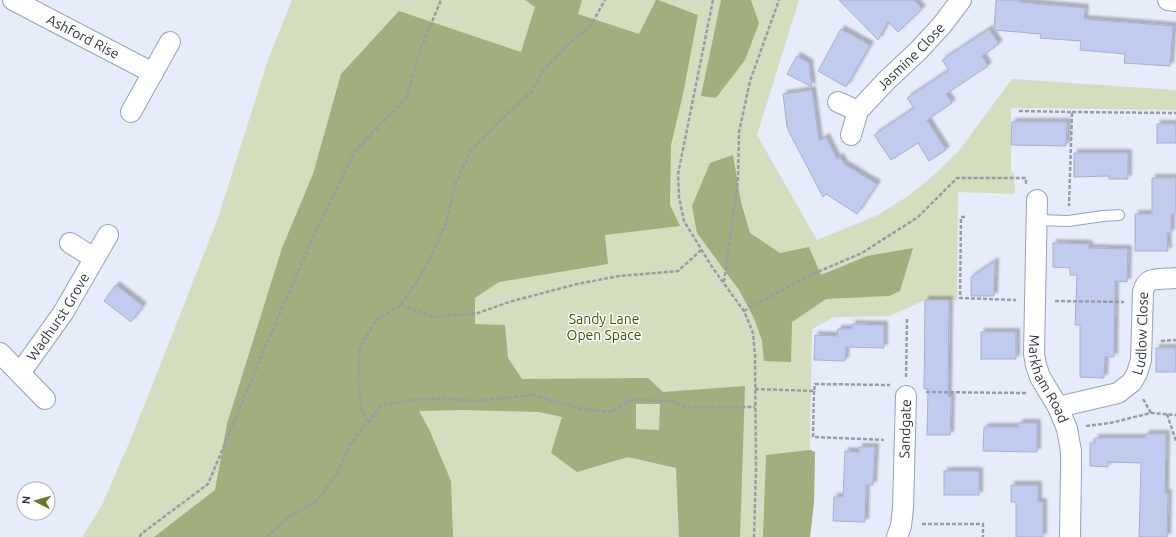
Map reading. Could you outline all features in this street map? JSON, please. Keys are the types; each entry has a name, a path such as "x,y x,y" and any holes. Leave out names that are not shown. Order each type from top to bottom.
{"street":[{"name":"Ashford Rise","path":"13,0 153,73"},
{"name":"Jasmine Close","path":"851,135 858,111 886,81 918,51 942,25 961,0"},
{"path":"1168,0 1176,1"},
{"path":"131,112 170,42"},
{"path":"838,102 858,111"},
{"name":"Markham Road","path":"1037,200 1034,354 1040,377 1058,407 1067,429 1071,468 1070,537"},
{"name":"Wadhurst Grove","path":"20,373 63,313 108,234"},
{"name":"Wadhurst Grove","path":"70,243 94,258"},
{"name":"Ludlow Close","path":"1058,407 1118,393 1132,382 1138,373 1141,360 1142,292 1145,286 1154,279 1176,278"},
{"path":"0,353 45,399"},
{"name":"Sandgate","path":"897,537 901,526 903,508 906,396"}],"lane":[{"path":"1037,220 1068,221 1120,215"}],"path":[{"path":"140,537 141,534 208,484 272,331 354,151 407,97 418,56 441,0"},
{"path":"367,423 362,408 358,379 360,347 376,320 401,305 418,280 446,223 455,185 471,151 531,92 542,72 566,46 590,27 605,0"},
{"path":"713,0 678,174 679,197 684,221 701,250 744,312 753,334 755,355 756,469 754,537"},
{"path":"723,282 738,180 739,132 750,81 780,0"},
{"path":"1020,111 1176,113"},
{"path":"1068,221 1072,112"},
{"path":"744,312 808,276 862,253 918,217 957,178 1012,178"},
{"path":"965,217 961,217 960,298 1019,300"},
{"path":"401,305 434,317 478,313 509,302 577,284 619,276 678,271 701,250"},
{"path":"1058,301 1142,302"},
{"name":"Sandgate","path":"906,396 907,319"},
{"path":"755,389 808,390"},
{"path":"814,391 815,414 813,437 905,440"},
{"path":"994,393 1031,393"},
{"path":"267,537 288,517 316,502 337,474 349,446 380,406 411,400 443,398 475,401 534,395 582,409 612,412 631,400 671,401 686,407 755,407"},
{"path":"1067,429 1110,423 1151,412 1176,416"},
{"path":"1167,414 1176,441"},
{"path":"925,524 983,524 982,537"}],"green space":[{"name":"Sandy Lane Open Space","path":"292,0 799,0 757,135 817,240 878,215 908,196 935,174 958,152 1012,79 1176,90 1176,110 1011,108 1011,172 1014,173 1015,194 958,192 957,300 925,300 890,316 834,317 812,329 810,450 815,452 814,502 810,537 82,537 101,507 132,436 217,221 268,60"},
{"path":"525,0 582,0 578,14 639,34 656,0 698,15 683,94 671,145 670,205 680,226 605,235 608,264 499,282 475,298 475,324 505,325 508,358 522,379 648,378 663,392 745,386 740,537 679,537 676,468 628,457 577,472 551,453 562,417 539,412 463,410 419,411 429,429 451,481 453,537 154,537 215,490 227,424 282,248 313,174 341,74 399,11 521,52 535,7","holes":["636,404 660,404 659,430 636,429"]},
{"path":"721,0 751,0 759,23 745,60 716,98 701,96"},
{"path":"733,155 741,202 750,233 780,253 809,247 821,275 867,256 913,248 900,291 889,296 826,299 792,322 791,362 764,361 762,341 754,318 739,290 697,233 692,206 710,163"},
{"path":"810,450 815,452 814,502 810,537 763,537 766,455"}],"building":[{"path":"839,0 914,0 922,9 898,32 888,22 878,40"},
{"path":"996,0 1018,0 1018,2 1085,8 1084,19 1173,26 1170,66 1124,63 1125,54 1080,50 1081,41 1040,38 1041,34 994,30"},
{"path":"841,29 870,45 846,87 818,71"},
{"path":"989,29 999,44 982,56 988,66 946,94 952,103 927,120 946,150 929,161 918,143 891,160 874,135 914,108 907,98 949,70 942,60"},
{"path":"797,56 809,63 812,87 787,74"},
{"path":"812,90 819,141 826,137 837,159 840,157 844,164 877,184 857,214 826,194 823,197 788,130 783,94"},
{"path":"1012,122 1067,122 1066,146 1011,145"},
{"path":"1157,124 1176,124 1176,143 1157,143"},
{"path":"1074,153 1128,153 1128,179 1109,179 1109,176 1074,177"},
{"path":"1152,178 1176,178 1176,214 1171,214 1171,233 1167,233 1168,251 1135,251 1135,214 1152,214"},
{"path":"1053,243 1089,244 1089,248 1128,249 1127,282 1115,281 1114,357 1105,357 1104,378 1080,377 1080,325 1075,325 1077,275 1070,275 1070,268 1053,267"},
{"path":"995,261 994,296 971,296 971,277"},
{"path":"116,285 143,306 131,322 104,301"},
{"path":"925,300 949,300 948,396 951,397 950,435 927,435 928,389 924,389"},
{"path":"852,324 884,325 884,348 846,347 845,361 814,360 815,335 837,336 838,329 852,329"},
{"path":"981,332 1016,332 1016,359 981,359"},
{"path":"1156,348 1176,348 1176,372 1156,372"},
{"path":"1019,423 1037,423 1037,452 983,451 984,427 1019,427"},
{"path":"1146,434 1166,434 1165,493 1168,493 1167,537 1139,537 1141,463 1108,462 1108,467 1090,466 1090,443 1095,443 1095,438 1145,438"},
{"path":"859,447 875,447 873,485 866,485 865,522 833,521 834,497 843,497 845,451 859,452"},
{"path":"944,471 979,471 979,495 944,495"},
{"path":"1011,485 1038,485 1038,502 1043,502 1043,537 1016,537 1016,502 1011,502"}]}
